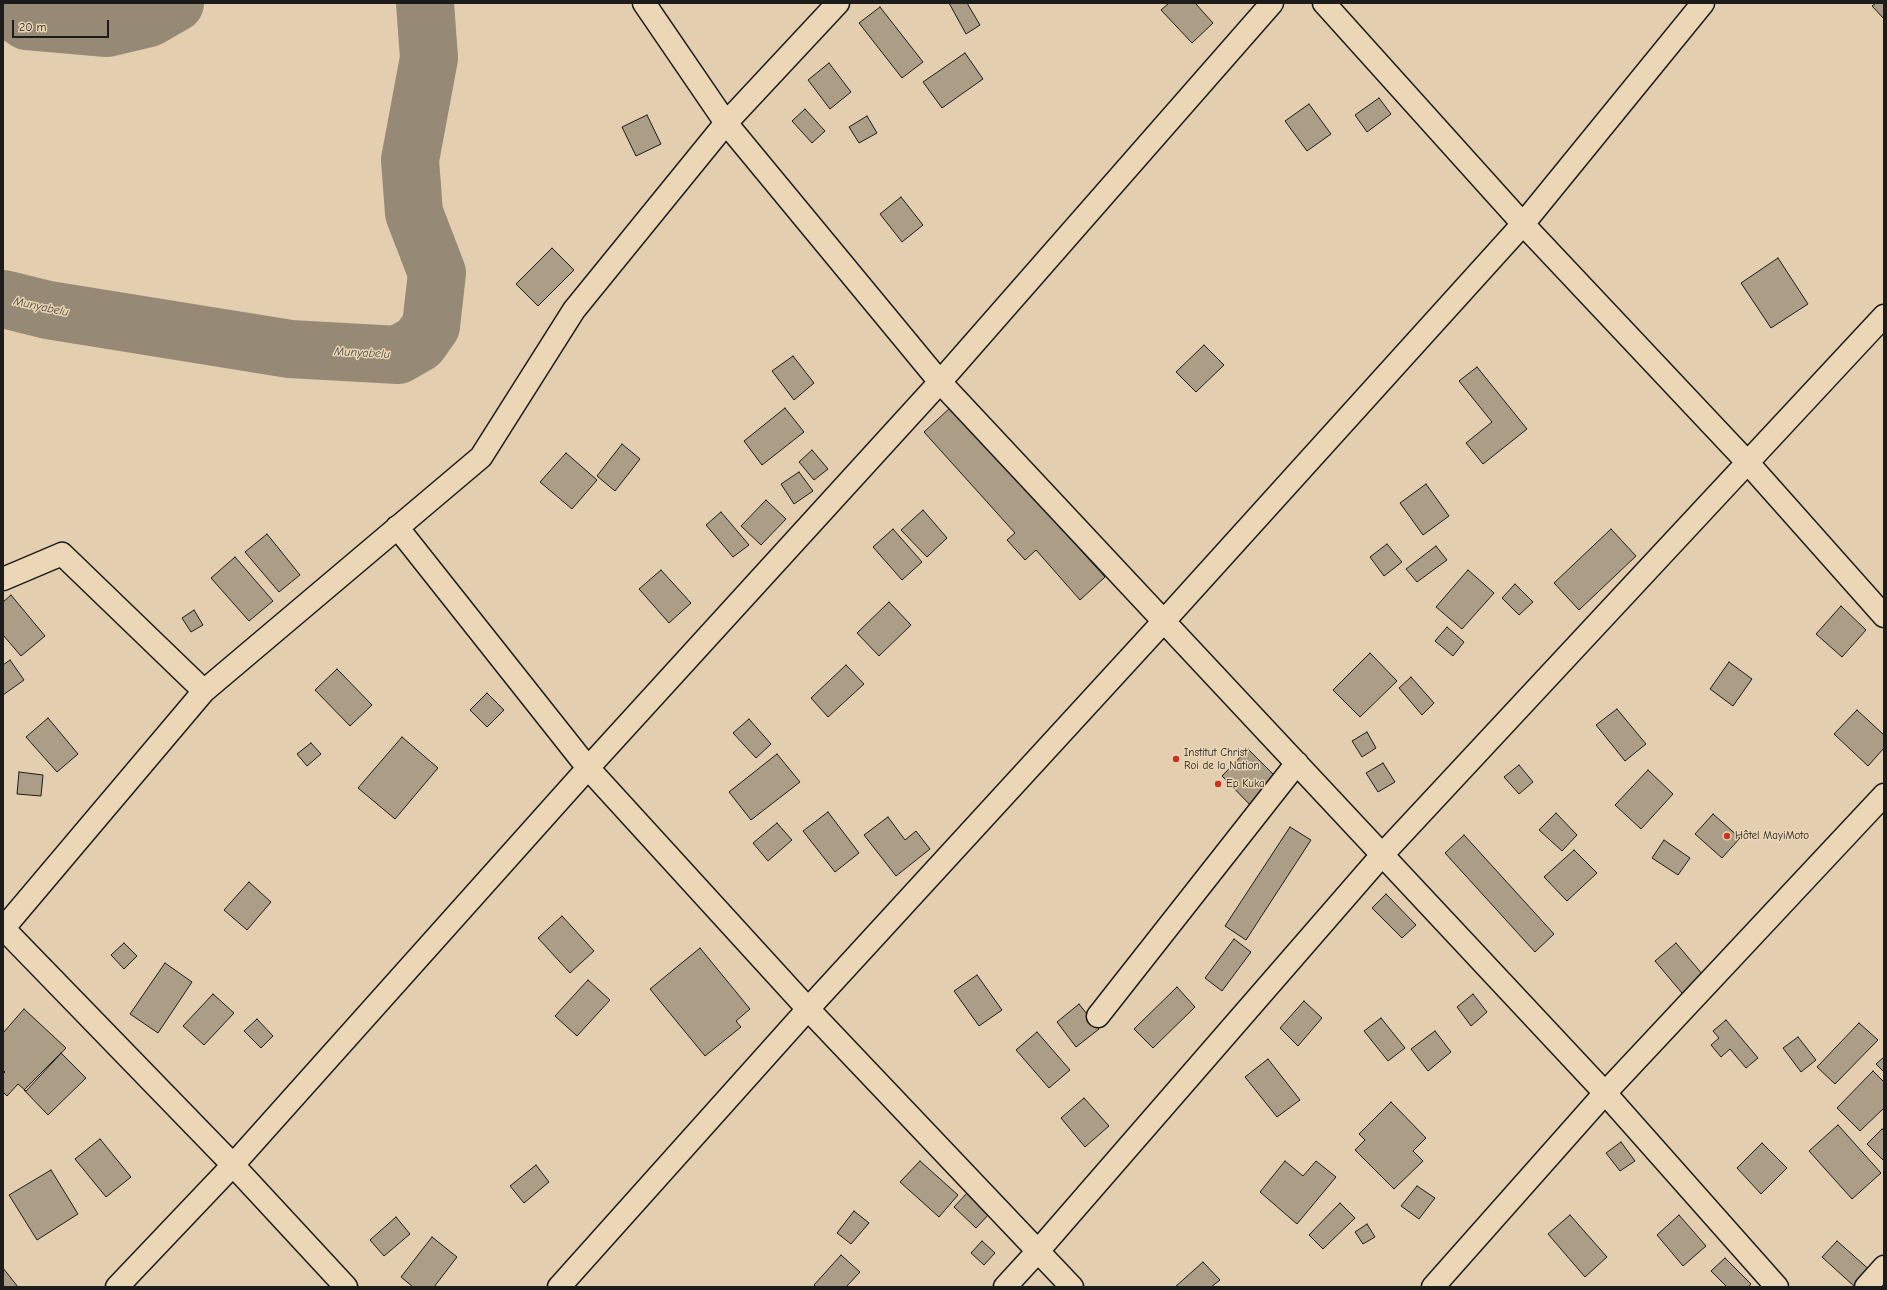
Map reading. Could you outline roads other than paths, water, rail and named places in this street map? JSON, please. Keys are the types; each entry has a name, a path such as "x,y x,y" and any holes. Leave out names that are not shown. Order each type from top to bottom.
{"street":[{"path":"644,3 726,123 940,382 1605,1093 1777,1287"},
{"path":"346,1287 233,1165 3,929 204,691 480,457 574,310 726,123 838,3"},
{"path":"117,1287 233,1165 588,768 940,382 1272,3"},
{"path":"1324,3 1523,224 1748,464 1884,616"},
{"path":"559,1287 808,1009 1164,621 1523,224 1702,3"},
{"path":"1005,1287 1382,855 1748,464 1884,316"},
{"path":"397,527 588,768 808,1009 1072,1287"},
{"path":"3,579 62,554 204,691"},
{"path":"1098,1016 1297,763"},
{"path":"1433,1287 1605,1093 1884,794"},
{"path":"1866,1287 1884,1266"}],"waterway":[{"name":"Munyabelu","path":"3,5 27,21 107,28 149,18 175,3"},
{"name":"Munyabelu","path":"3,299 48,310 290,349 398,355 419,343 431,326 437,273 414,213 410,160 429,58 425,3"}],"place":[{"name":"Institut Christ Roi de la Nation","path":"1176,759"},
{"name":"Ep Kuka","path":"1218,784"},
{"name":"Hôtel MayiMoto","path":"1727,836"}]}
